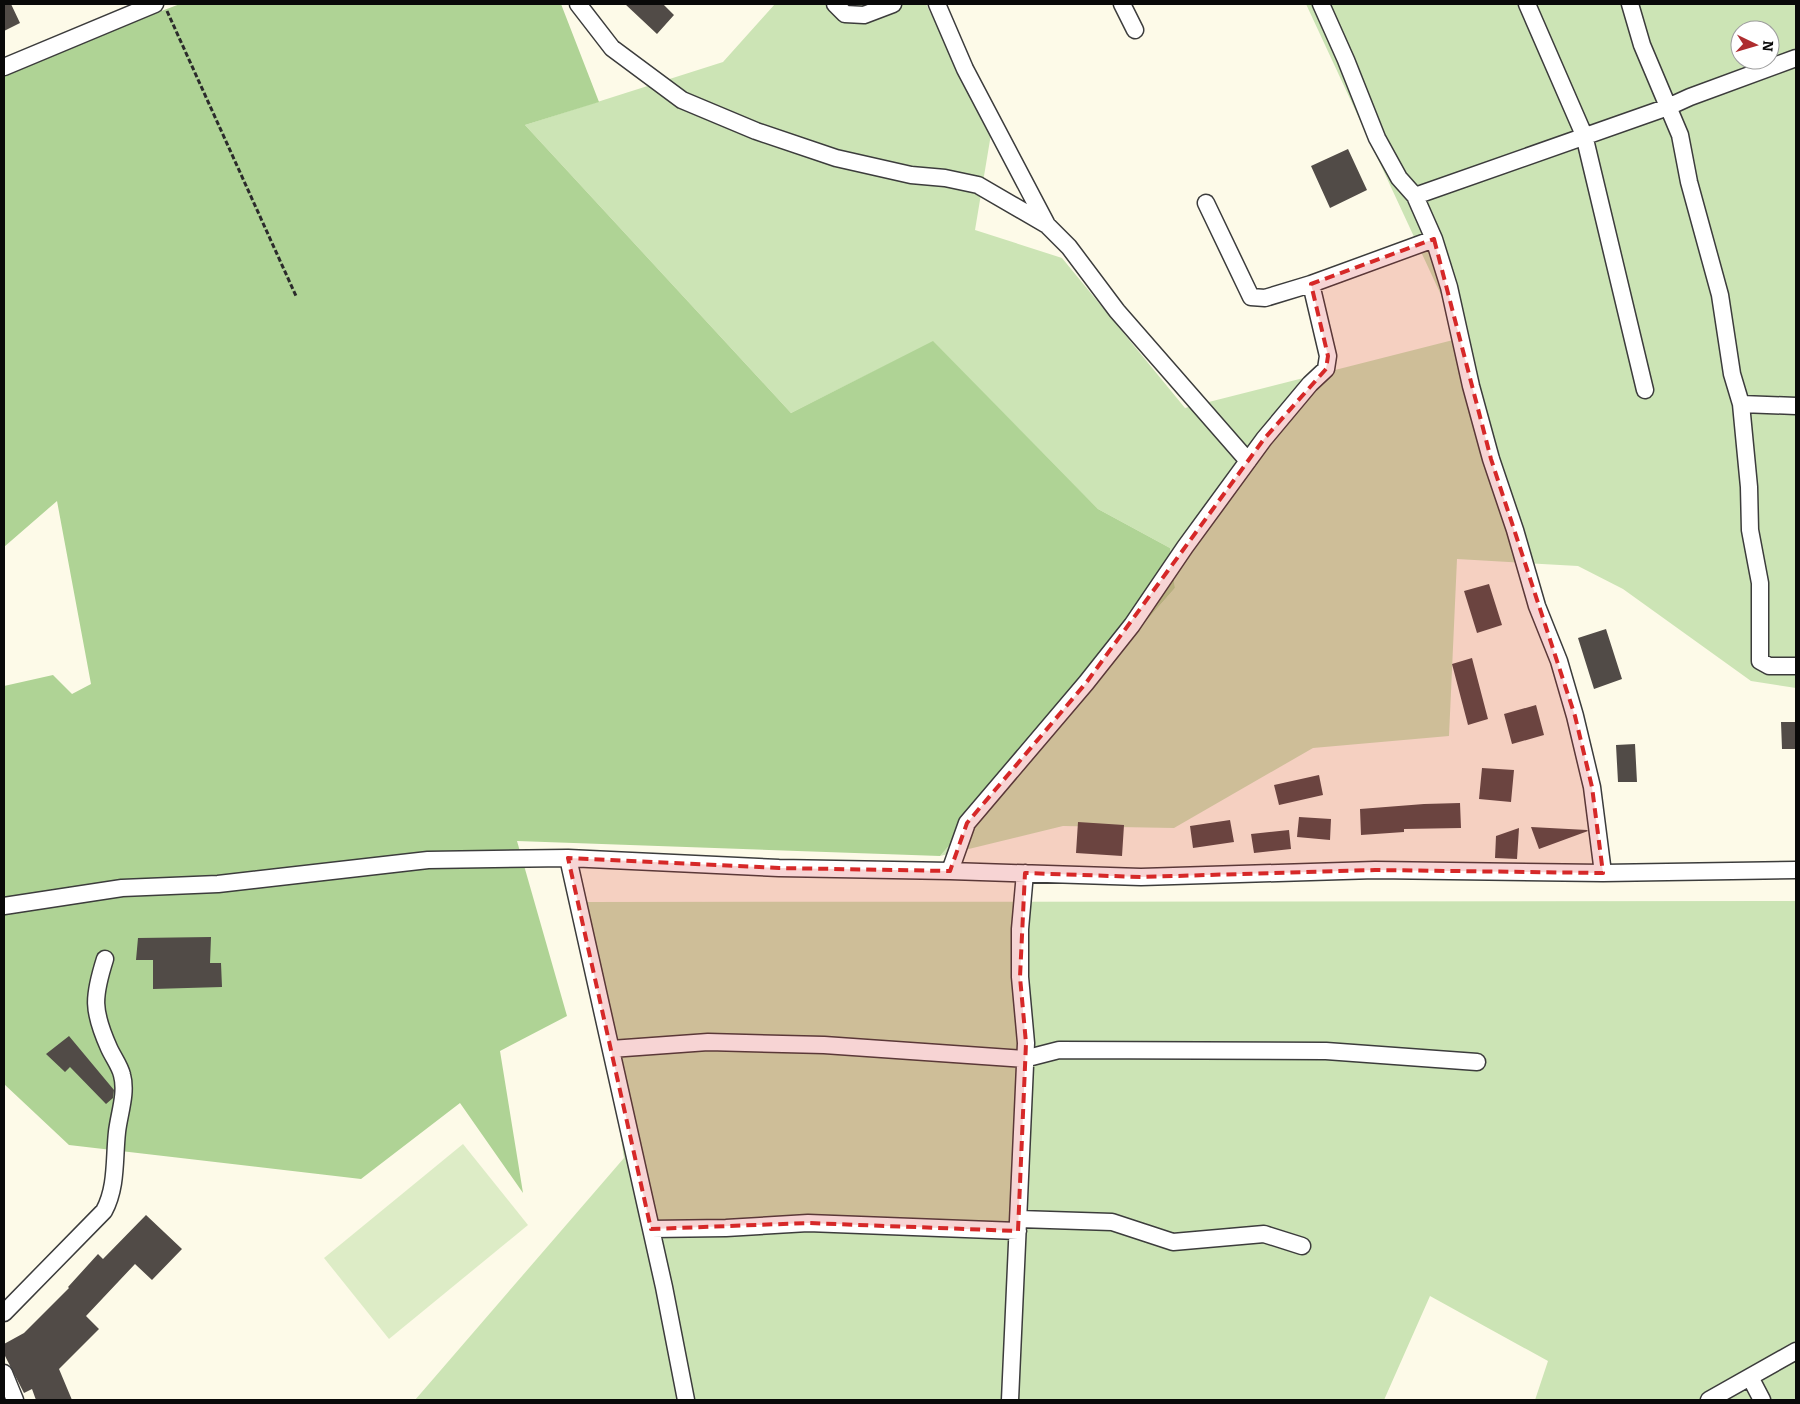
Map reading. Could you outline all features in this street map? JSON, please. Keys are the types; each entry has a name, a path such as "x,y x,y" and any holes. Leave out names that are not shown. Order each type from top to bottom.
{"street":[{"path":"4,67 155,4"},
{"path":"578,4 612,48 682,100 756,130 836,158 911,175 945,178 978,185 1047,225 1069,247 1117,311 1248,461"},
{"path":"835,4 845,14 864,15 893,4"},
{"path":"937,4 965,69 1047,225"},
{"path":"1122,4 1135,30"},
{"path":"1321,4 1377,138 1398,178 1415,196 1434,239 1450,287 1471,386 1491,459 1515,530 1537,606 1558,661 1575,716 1592,787 1603,873"},
{"path":"1528,4 1584,135 1646,390"},
{"path":"1630,4 1642,45 1680,135 1689,182 1720,295 1732,374 1741,404 1749,487 1750,530 1760,583 1760,661 1769,666 1796,666"},
{"path":"1415,196 1668,107 1690,96 1796,58"},
{"path":"1206,203 1251,297 1265,298 1310,284 1434,239"},
{"path":"950,871 967,823 1080,690 1126,632 1264,439 1304,391 1326,369 1328,356 1310,284"},
{"path":"1741,404 1796,406"},
{"path":"4,906 122,888 218,884 428,860 568,858 779,868 1141,877 1375,870 1603,873 1796,870"},
{"path":"568,858 651,1229 686,1400"},
{"path":"1010,1400 1026,1042 1020,977 1020,939 1025,874"},
{"path":"4,1313 104,1211 109,1201 114,1179 117,1132 124,1090 122,1075 101,1031 95,1006 96,987 105,959"},
{"path":"611,1049 708,1042 824,1045 1024,1060 1059,1050 1326,1051 1477,1062"},
{"path":"651,1229 726,1228 808,1223 1018,1225 1112,1222 1174,1242 1264,1234 1302,1246"},
{"path":"1709,1400 1796,1351"},
{"path":"4,1373 16,1400"},
{"path":"1750,1377 1762,1400"}],"path":[{"path":"163,4 296,296"}],"highlighted area":[{"path":"1434,239 1491,459 1575,716 1592,787 1603,873 1375,870 1141,877 1025,873 1020,977 1026,1043 1018,1231 808,1223 651,1229 568,858 779,868 950,871 967,823 1086,683 1264,439 1326,369 1328,356 1311,284"}],"green space":[{"path":"180,4 561,4 599,102 525,125 791,413 933,341 1098,509 1170,548 1175,588 940,856 517,841 567,1016 500,1051 523,1193 460,1103 361,1179 69,1145 4,1084 4,686 53,675 72,694 91,684 57,501 4,547 4,70"},
{"path":"775,4 926,4 991,134 975,230 1062,258 1185,408 1461,338 1306,4 1796,4 1796,688 1751,681 1623,589 1578,566 1457,559 1449,736 1313,748 1174,828 1063,826 940,856 1175,588 1170,548 1098,509 933,342 791,413 525,125 723,62"},
{"path":"1796,901 1796,1400 1535,1400 1548,1361 1430,1296 1384,1400 415,1400 624,1158 584,902"},
{"path":"463,1144 528,1225 389,1339 324,1258"}],"building":[{"path":"4,4 11,4 20,23 4,31"},
{"path":"625,4 663,4 674,15 657,34"},
{"path":"1348,149 1367,190 1330,208 1311,166"},
{"path":"1489,584 1502,625 1477,633 1464,591"},
{"path":"1606,629 1622,679 1594,689 1578,638"},
{"path":"1472,658 1488,719 1468,725 1452,664"},
{"path":"1536,705 1544,735 1512,744 1504,714"},
{"path":"1781,722 1796,722 1796,749 1782,749"},
{"path":"1635,744 1637,782 1618,782 1616,745"},
{"path":"1482,768 1514,770 1511,802 1479,799"},
{"path":"1319,775 1323,795 1279,805 1274,785"},
{"path":"1460,803 1461,828 1404,829 1404,832 1361,835 1360,809"},
{"path":"1299,817 1331,819 1330,840 1297,837"},
{"path":"1230,820 1234,842 1193,848 1190,826"},
{"path":"1078,822 1124,825 1122,856 1076,853"},
{"path":"1531,827 1587,830 1588,831 1539,849"},
{"path":"1519,828 1517,859 1495,858 1496,836"},
{"path":"1289,830 1291,849 1254,853 1251,834"},
{"path":"211,937 210,963 221,963 222,987 153,989 153,960 136,960 138,938"},
{"path":"69,1036 114,1090 113,1098 106,1104 70,1067 65,1072 46,1054"},
{"path":"146,1215 182,1249 152,1280 135,1264 86,1316 99,1329 59,1369 72,1400 36,1400 32,1389 24,1393 4,1354 4,1344 24,1333 69,1288 98,1254 103,1259"}]}
